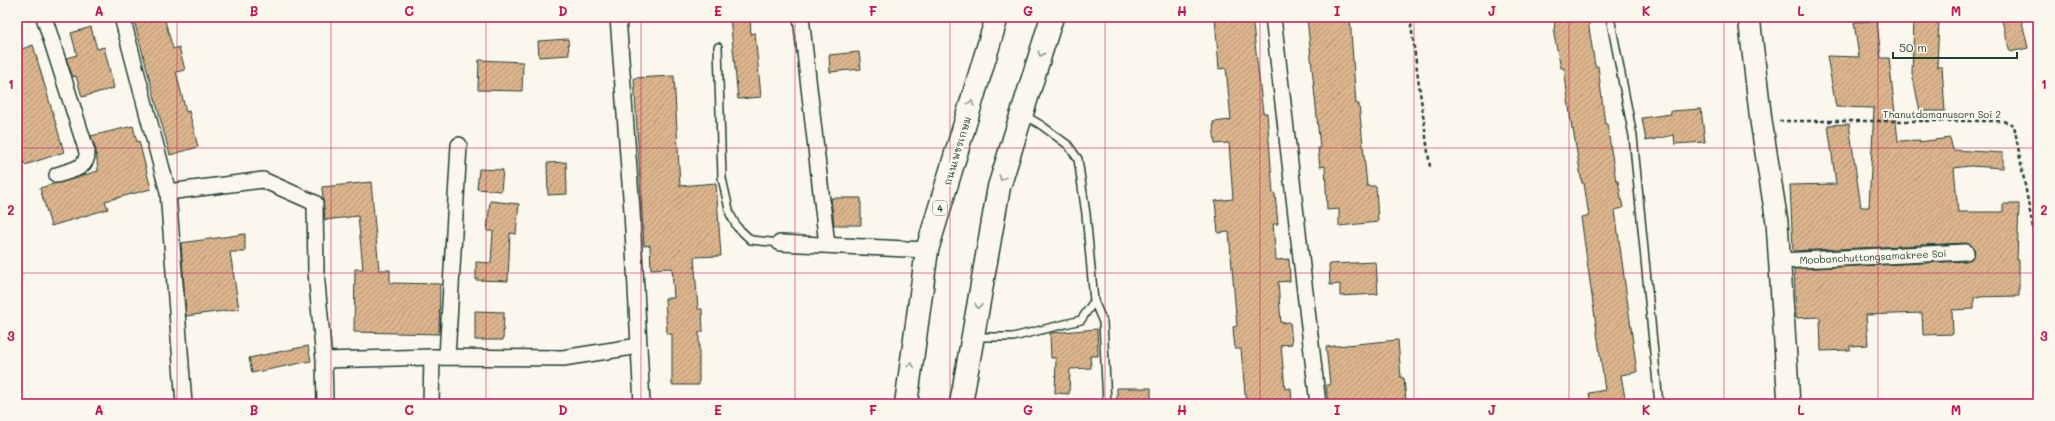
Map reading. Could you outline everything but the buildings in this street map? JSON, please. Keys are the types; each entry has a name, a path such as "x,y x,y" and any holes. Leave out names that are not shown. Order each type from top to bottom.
{"highway":[{"name":"ถนนเพชรเกษม","path":"906,404 928,250 997,17"},
{"path":"961,404 999,187 1052,17"}],"street":[{"path":"44,17 87,152 88,160 84,166 57,175"},
{"path":"122,17 168,192 184,404"},
{"path":"618,17 631,203 642,404"},
{"path":"801,17 827,245"},
{"path":"1273,17 1318,404"},
{"path":"1749,17 1761,121 1780,260 1788,404"},
{"path":"448,357 459,145"},
{"path":"168,192 263,180 315,203 316,272 324,360 325,404"},
{"path":"780,244 928,250"},
{"name":"Moobanchuttongsamakree Soi","path":"1780,260 1966,252"},
{"path":"324,360 432,357 563,358 639,346"},
{"path":"431,404 432,357"}],"lane":[{"path":"1610,17 1633,136 1659,404"},
{"path":"718,47 722,178 730,214 736,227 751,240 780,244"},
{"path":"1022,114 1041,125 1068,145 1078,160 1086,214 1094,301 1103,322 1107,404"},
{"path":"973,337 1013,337 1080,320 1094,301"}],"path":[{"path":"1410,17 1430,167"},
{"name":"Thanutdomanusorn Soi 2","path":"1761,121 2004,121 2014,125 2038,256"}]}
